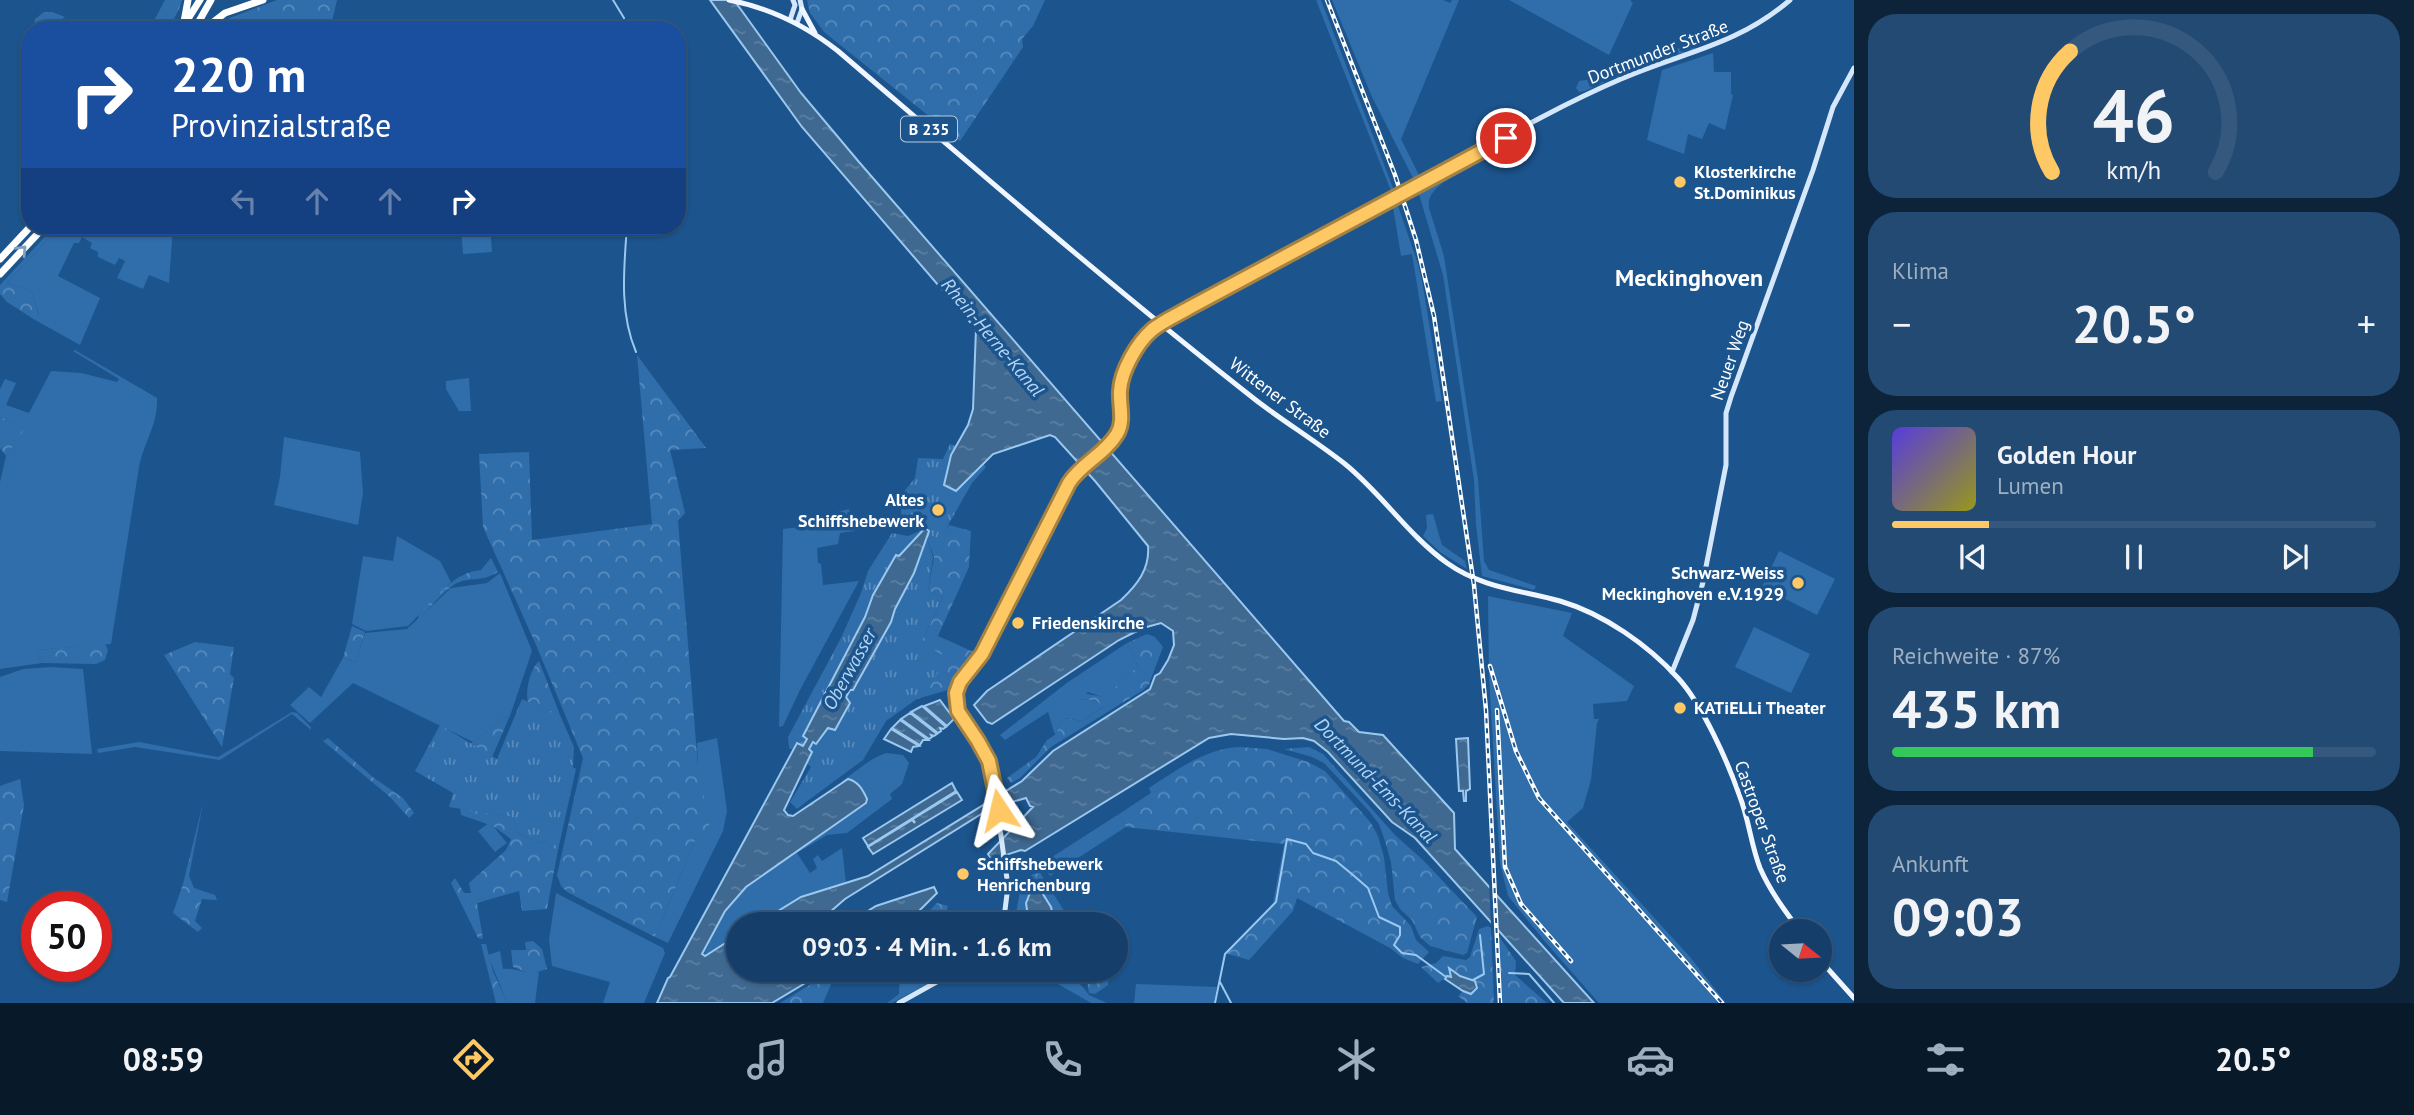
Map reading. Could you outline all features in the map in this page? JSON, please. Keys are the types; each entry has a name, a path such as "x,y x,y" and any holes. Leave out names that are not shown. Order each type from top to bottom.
{"highway":[{"path":"184,21 188,0"},
{"path":"186,21 200,0"},
{"path":"199,21 211,0"},
{"path":"215,21 225,13 263,0"},
{"path":"0,259 23,235"},
{"path":"0,274 37,235"}],"main road":[{"name":"B 235","path":"729,0 745,3 790,20 817,35"},
{"path":"790,20 795,5 793,0"},
{"path":"797,23 802,9 800,0"},
{"name":"Dortmunder Straße","path":"1003,912 1007,896 1005,860 989,761 957,708 955,696 958,685 982,654 1069,483 1080,469 1107,445 1120,426 1120,392 1126,370 1146,336 1163,324 1579,99 1627,76 1745,32 1790,0"},
{"name":"B 235","path":"802,9 817,35"},
{"name":"Wittener Straße","path":"817,35 1163,324 1264,406 1351,469 1448,564 1487,584 1543,597"},
{"name":"Neuer Weg","path":"1672,672 1693,620 1703,582 1726,465 1726,413 1833,107 1854,68"},
{"name":"Castroper Straße","path":"1543,597 1577,607 1606,622 1643,646 1688,690 1714,738 1740,797 1759,866 1772,892 1791,919"},
{"path":"1832,973 1854,998"},
{"path":"899,1003 937,982"}],"green space":[{"path":"165,0 182,0 173,21 154,21"},
{"path":"277,0 337,0 332,21 222,21"},
{"path":"807,0 1045,0 1033,26 1022,39 1023,47 960,141 824,32 810,13"},
{"path":"1316,0 1321,0 1395,193 1377,203 1375,201 1391,191"},
{"path":"1332,0 1443,0 1450,3 1452,0 1459,0 1401,139 1419,175 1444,163 1445,166 1415,182 1372,97"},
{"path":"1509,0 1630,0 1633,3 1609,55"},
{"path":"44,12 65,17 59,21 35,19"},
{"path":"1696,44 1697,49 1627,73 1625,68 1670,50"},
{"path":"1713,53 1714,72 1731,72 1733,95 1725,130 1709,123 1702,139 1688,134 1684,154 1647,140 1662,70"},
{"path":"1622,69 1624,74 1585,91 1579,92 1576,88 1579,81 1599,78"},
{"path":"1468,165 1471,167 1437,188 1429,200 1429,208 1444,256 1478,479 1484,561 1489,570 1536,586 1534,590 1482,576 1474,480 1443,275 1418,191"},
{"path":"1397,203 1422,281 1442,401 1436,402 1412,254 1401,256 1393,207"},
{"path":"47,235 52,235 7,283 31,291 39,315 35,320 7,302 0,294 0,285"},
{"path":"52,235 172,235 169,283 149,275 143,289 117,278 125,261 119,258 115,265 98,257 98,252 90,248 92,243 82,237 79,243 74,243 58,276 100,298 80,345 35,320 39,314 31,291 7,283"},
{"path":"462,235 491,235 492,252 463,254"},
{"path":"73,351 157,398 153,425 139,467 111,644 36,650 42,663 0,669 0,482 6,456 24,428 0,417 0,389 5,379 16,383 6,405 29,413 51,371 81,373 117,382 119,379"},
{"path":"637,355 706,448 670,450 685,513 678,521 698,767 710,829 696,838 655,937 567,892 561,886 557,875 583,758 483,527 479,454 529,452 532,540 652,524"},
{"path":"469,378 471,411 459,411 446,389 446,381"},
{"path":"0,417 25,428 6,456 0,448"},
{"path":"284,437 360,452 363,493 358,525 274,505"},
{"path":"950,444 955,446 944,485 956,491 983,464 986,467 972,483 942,536 938,538 930,535 927,539 933,557 928,590 943,598 921,643 946,657 928,691 886,721 863,760 810,799 800,786 815,762 789,748 788,737 841,638 868,571 892,533 908,536 920,531 913,521 901,517 902,494 915,478 918,458 943,459"},
{"path":"849,509 855,531 840,533 838,544 817,548 818,563 821,564 823,585 859,581 783,726 779,727 783,529 809,526 810,519"},
{"path":"1433,514 1442,545 1465,561 1467,569 1440,552 1423,536 1427,528 1426,515"},
{"path":"949,525 971,531 969,567 938,636 976,653 951,689 910,701 919,634 925,635 943,598 928,590 934,557 927,539 930,535 940,537"},
{"path":"397,536 440,561 451,582 408,626 366,631 352,624 363,556 393,561"},
{"name":"Schwarz-Weiss Meckinghoven e.V.1929","path":"1779,551 1835,579 1817,615 1762,587"},
{"path":"491,558 498,572 455,584 418,620 419,614 447,586 463,575 481,570"},
{"path":"500,573 532,651 511,713 473,742 353,683 310,723 290,705 309,687 321,697 343,658 356,662 365,633 407,629 451,588 487,583"},
{"path":"1488,596 1572,613 1563,636 1634,686 1627,701 1593,704 1594,719 1599,719 1591,780 1583,808 1567,822 1690,957 1726,1003 1599,1003 1508,896 1500,863 1489,678"},
{"path":"352,626 365,632 356,662 343,658"},
{"path":"1754,627 1810,654 1791,693 1735,667"},
{"path":"1147,634 1155,637 1163,647 1149,684 1051,747 1020,778 1011,783 1007,778 1036,757 1047,740 1055,735 1064,718 1082,721 1103,707 1097,701 1080,699 1073,705 1064,699 1075,692 1105,697 1138,666 1127,643"},
{"path":"195,642 234,647 230,674 234,678 222,747 164,655"},
{"path":"1127,643 1138,666 1105,698 1088,692 1080,699 1097,701 1104,706 1082,721 1064,718 1055,735 1048,712 1005,740 1000,735 1068,682"},
{"path":"105,644 108,650 105,660 96,664 42,663 36,650"},
{"path":"539,661 560,715 528,702 529,680"},
{"path":"23,669 83,669 92,754 0,751 0,677"},
{"path":"522,699 560,715 574,747 573,767 576,769 558,850 519,834 512,817 449,807 453,793 415,771 440,725 497,759"},
{"path":"292,712 297,713 311,730 292,714 220,760 135,747 98,753 97,749 139,742 218,757"},
{"path":"511,713 490,762 465,748"},
{"path":"328,738 374,778 403,798 414,813 409,818 390,797 323,741"},
{"path":"717,738 727,811 723,831 668,943 655,937 696,838 697,743"},
{"path":"1240,747 1267,749 1308,762 1325,771 1371,823 1384,857 1392,906 1411,926 1416,940 1429,952 1418,964 1297,898 1293,911 1249,960 1225,953 1273,903 1284,844 1126,827 1119,814 1151,793 1149,788 1192,761 1215,751"},
{"path":"1309,747 1323,754 1395,835 1423,860 1477,917 1467,953 1463,955 1430,946 1420,937 1412,920 1395,900 1391,862 1379,824 1324,763 1284,749"},
{"path":"814,752 839,776 797,809 790,802 811,767 807,763"},
{"path":"886,753 903,755 909,763 902,784 890,794 892,799 847,833 827,835 797,853 810,873 817,868 813,859 818,855 822,861 842,848 846,883 801,897 777,912 726,912 726,942 703,956 725,911 746,887 866,803 864,792 856,783 850,779 842,781"},
{"path":"20,779 24,805 7,902 0,900 0,786"},
{"path":"203,803 189,876 194,888 215,895 217,900 202,899 195,921 202,928 198,932 173,913"},
{"path":"460,808 512,817 519,834 558,850 547,909 522,911 519,891 477,903 483,939 478,938 451,883 455,878 464,893 471,893 469,883 506,850 511,839 493,826 461,815"},
{"path":"1119,814 1126,827 1050,876 1041,864"},
{"path":"490,822 507,843 495,852 478,831"},
{"path":"1039,871 1065,912 1016,912 1022,880"},
{"path":"556,893 663,948 665,953 644,1003 603,1003 610,982 552,966 549,940"},
{"path":"937,903 948,906 946,912 928,912"},
{"path":"1488,926 1491,928 1494,1003 1467,1003 1458,996 1463,991 1471,994 1471,979 1448,970 1451,977 1438,983 1421,967 1436,963 1443,956 1466,960 1470,957 1479,929"},
{"path":"1498,935 1516,961 1515,975 1547,1003 1501,1003"},
{"path":"533,941 542,949 547,969 531,974 513,967 511,950 526,950 525,942"},
{"path":"481,944 486,944 493,971 507,1003 496,1003"},
{"path":"500,951 503,969 539,972 535,1003 507,1003 488,955"},
{"path":"814,982 832,982 823,1003 780,1003"},
{"path":"900,982 931,982 892,1003 887,1003 899,994"},
{"path":"1055,982 1077,982 1089,995 1107,1003 1091,1003"},
{"path":"1087,982 1108,982 1095,994 1089,993"},
{"path":"1136,984 1217,987 1214,1003 1134,1003"}],"water":[{"path":"710,0 734,0 801,93 859,162 1344,721 1349,722 1359,732 1383,735 1454,813 1455,849 1594,1003 1564,1003 1415,838 1392,822 1328,752 1314,741 1303,738 1231,734 1209,738 1025,851 991,860 988,854 1033,807 1026,798 991,808 845,899 830,912 777,912 801,897 868,876 1022,781 1053,751 1150,689 1174,645 1173,631 1161,623 1143,628 1119,640 992,724 987,722 974,705 987,691 1121,600 1145,569 1148,546 1095,481 1055,437 1050,435 993,454 956,491 944,485 951,455 968,425 973,409 976,329 802,127"},
{"name":"Oberwasser","path":"925,528 929,531 914,573 891,622 853,690 850,690 846,697 850,703 835,730 828,728 816,744 813,742 809,749 812,752 784,810 793,816 848,779 860,786 867,799 866,803 746,887 725,911 702,954 705,956 726,943 726,982 807,982 772,1003 657,1003 668,978 797,743 803,746 807,739 803,736 865,617 873,595 896,555 899,556"},
{"path":"940,700 954,719 947,726 924,706"},
{"path":"922,706 946,727 940,728 938,733 911,712"},
{"path":"910,713 937,734 931,735 929,739 901,719"},
{"path":"900,720 928,740 923,740 920,745 892,728"},
{"path":"891,729 919,746 913,747 911,752 884,739"},
{"path":"1468,738 1470,789 1466,791 1464,801 1463,791 1459,791 1456,739"},
{"path":"952,783 956,791 868,846 863,838"},
{"path":"957,792 962,800 873,854 868,847 912,820 915,823 913,819"},
{"path":"934,887 937,893 918,912 866,912 876,906"},
{"path":"1041,891 1052,912 1027,912 1026,903 1030,893"},
{"path":"1449,968 1460,976 1475,981 1477,988 1471,994 1445,979 1447,976 1451,977"}],"pier":[{"path":"1489,881 1496,889 1498,934 1491,926"}],"waterway":[{"path":"613,0 624,21"},
{"path":"626,235 625,306 636,352"},
{"path":"1215,1003 1225,954 1276,902 1287,839 1306,844 1313,853 1336,861 1368,888 1379,917 1400,927 1400,935 1394,945 1402,953 1416,955 1446,977"},
{"path":"1480,935 1484,974"},
{"path":"1509,973 1529,974 1554,1003"},
{"path":"1473,980 1484,974"},
{"path":"1220,982 1231,1003"}],"railway":[{"path":"1327,0 1395,175 1416,240 1434,316 1474,585 1486,710 1500,1003"},
{"path":"1490,666 1516,751 1539,798 1722,1003"},
{"path":"1497,710 1505,867 1521,904 1571,961"}],"place":[{"name":"Klosterkirche St.Dominikus","path":"1680,182"},
{"name":"Altes Schiffshebewerk","path":"938,510"},
{"name":"Schwarz-Weiss Meckinghoven e.V.1929","path":"1798,583"},
{"name":"Friedenskirche","path":"1018,623"},
{"name":"KATiELLi Theater","path":"1680,708"},
{"name":"Schiffshebewerk Henrichenburg","path":"963,874"}],"district":[{"name":"Meckinghoven","path":"1689,278"}],"route":[{"path":"999,810 989,761 958,711 956,693 960,682 982,654 1069,483 1118,432 1121,420 1121,383 1146,336 1154,328 1189,308 1506,138"}],"water label":[{"name":"Rhein-Herne-Kanal","path":"993,337"},
{"name":"Dortmund-Ems-Kanal","path":"1376,780"}]}
